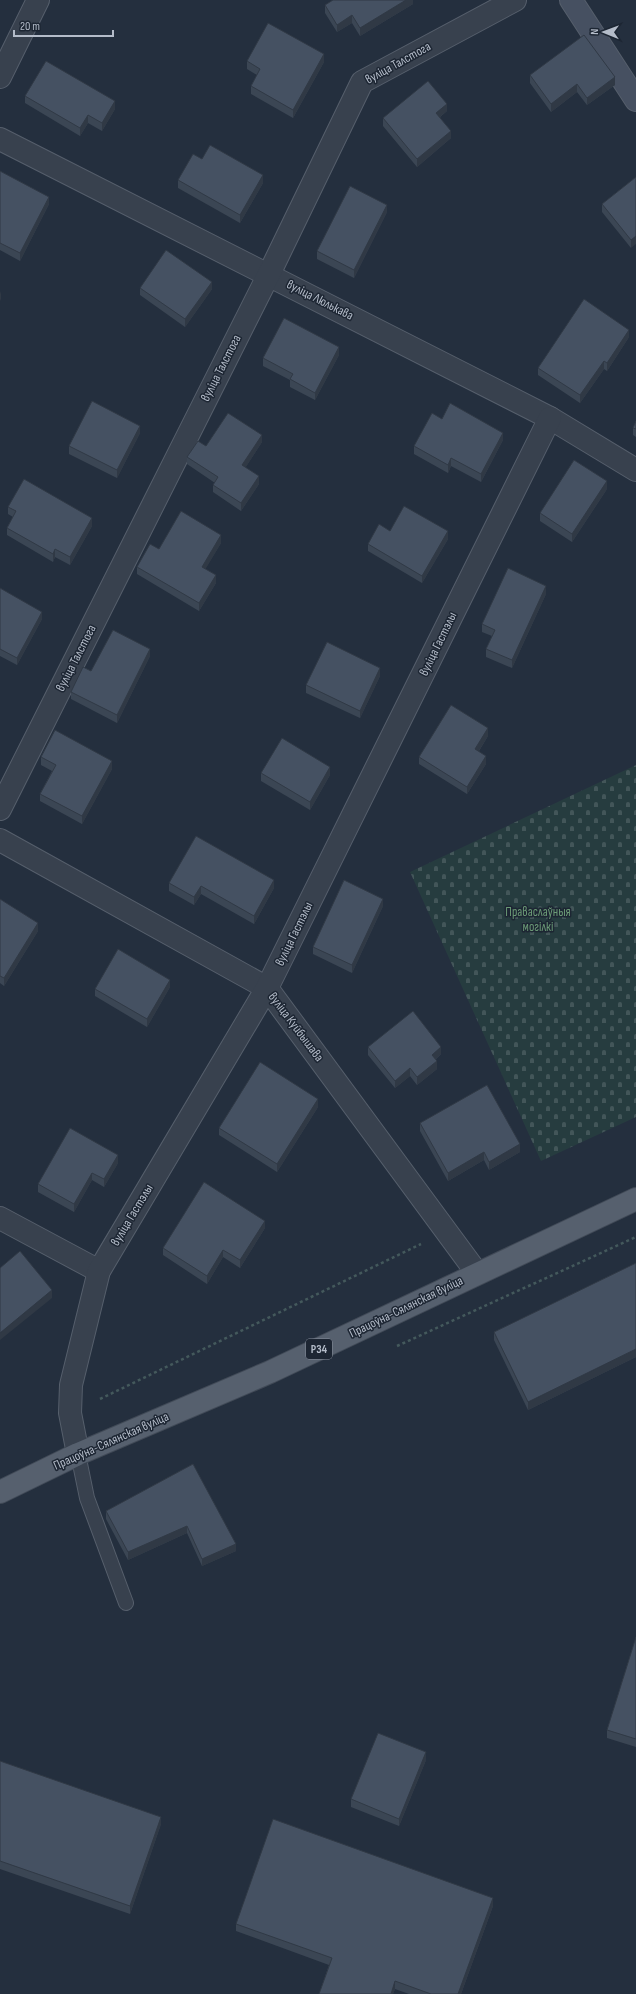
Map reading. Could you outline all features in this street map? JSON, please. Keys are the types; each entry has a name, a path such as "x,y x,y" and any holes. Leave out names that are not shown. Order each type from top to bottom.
{"main road":[{"path":"572,0 636,100"},
{"name":"Працоўна-Сялянская вуліца","path":"0,1492 78,1454 270,1372 636,1199"}],"street":[{"path":"0,77 38,0"},
{"name":"вуліца Талстога","path":"0,809 268,274 362,82 515,0"},
{"name":"вуліца Люлькава","path":"0,139 550,418 636,470"},
{"name":"вуліца Гастэлы","path":"78,1454 70,1413 71,1385 99,1271 267,988 550,418"},
{"name":"вуліца Куйбышава","path":"0,840 267,988 477,1273"},
{"path":"0,1218 99,1271"}],"lane":[{"path":"78,1454 86,1498 126,1603"}],"path":[{"path":"70,1413 447,1232"}],"green space":[{"name":"Праваслаўныя могілкі","path":"636,765 636,1117 541,1161 410,872"}],"building":[{"path":"333,0 406,0 360,28 352,15 337,25 325,5"},
{"path":"268,23 324,54 293,110 251,86 260,69 247,61"},
{"path":"584,35 615,77 587,98 577,84 551,104 530,75"},
{"path":"46,61 115,101 102,123 88,115 80,128 25,96"},
{"path":"428,81 447,104 436,113 451,131 417,159 383,118"},
{"path":"210,145 263,175 240,215 178,180 193,154 202,159"},
{"path":"0,171 49,197 20,253 0,243"},
{"path":"636,177 636,236 631,240 602,204"},
{"path":"350,186 387,205 354,270 317,251"},
{"path":"166,250 212,282 185,319 140,288"},
{"path":"584,299 629,330 607,363 604,361 580,395 538,368"},
{"path":"284,318 339,347 315,393 290,379 293,374 263,358"},
{"path":"92,401 140,426 117,470 69,446"},
{"path":"450,403 503,433 481,474 451,458 448,465 414,446 432,413 442,419"},
{"path":"228,413 262,435 242,465 259,476 241,503 213,485 218,477 187,457 198,441 206,446"},
{"path":"636,421 636,429 633,428"},
{"path":"574,460 607,481 572,534 540,513"},
{"path":"24,479 92,518 70,557 55,549 53,554 7,528 16,511 8,507"},
{"path":"404,506 448,531 422,576 368,544 379,524 390,531"},
{"path":"181,511 221,535 202,567 216,575 199,603 137,567 150,544 159,549"},
{"path":"508,568 546,586 512,660 486,649 495,630 482,624"},
{"path":"0,588 42,612 17,658 0,649"},
{"path":"113,630 150,649 117,715 71,692 83,667 91,671"},
{"path":"327,642 380,668 360,711 306,685"},
{"path":"451,705 488,728 475,749 486,756 467,787 419,757"},
{"path":"55,730 112,761 82,816 40,794 56,765 41,757"},
{"path":"282,738 330,767 310,802 261,773"},
{"path":"196,836 274,880 254,916 201,886 194,897 169,883"},
{"path":"344,880 383,899 352,965 313,947"},
{"path":"0,899 38,923 4,978 0,976"},
{"path":"118,949 170,980 147,1019 95,989"},
{"path":"413,1011 441,1047 432,1055 437,1061 417,1077 410,1068 395,1081 368,1047"},
{"path":"260,1062 318,1099 277,1164 219,1128"},
{"path":"487,1085 520,1144 489,1162 484,1152 448,1173 420,1123"},
{"path":"70,1128 118,1155 104,1179 92,1173 74,1204 38,1184"},
{"path":"204,1182 265,1221 240,1260 223,1250 207,1276 163,1248"},
{"path":"20,1251 52,1290 0,1333 0,1268"},
{"path":"636,1263 636,1349 528,1402 494,1332"},
{"path":"193,1464 236,1544 202,1559 187,1526 128,1552 106,1511"},
{"path":"636,1637 636,1739 607,1730"},
{"path":"378,1733 426,1752 399,1819 351,1799"},
{"path":"0,1761 161,1817 130,1906 0,1861"},
{"path":"273,1819 493,1898 458,1994 431,1994 395,1981 391,1994 319,1994 332,1958 236,1924"}]}
